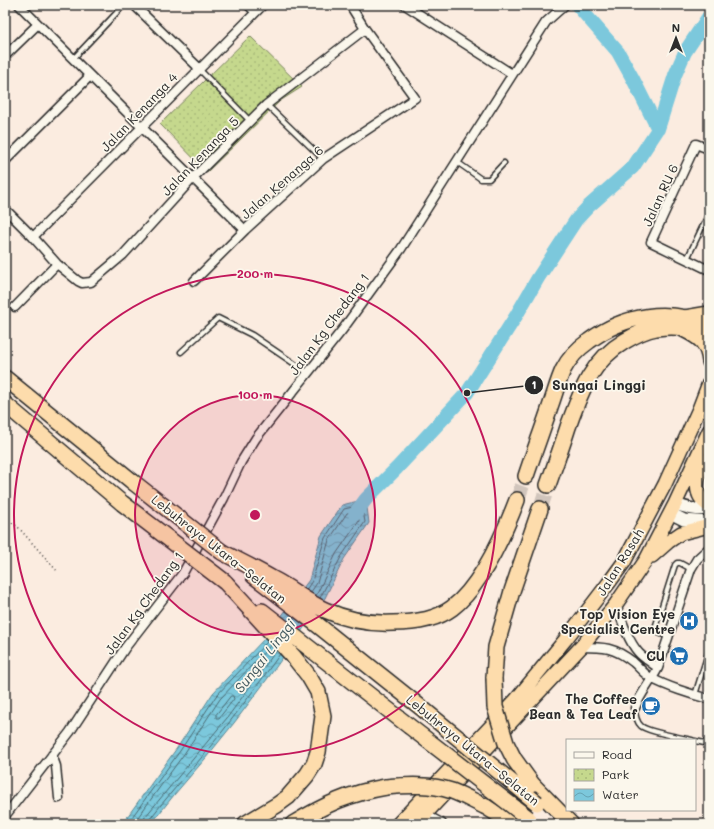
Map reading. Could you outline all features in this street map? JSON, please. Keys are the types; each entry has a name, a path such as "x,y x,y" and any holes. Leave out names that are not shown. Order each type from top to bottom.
{"highway":[{"path":"548,485 581,393 597,364 607,353 639,333 709,313"},
{"path":"526,476 563,369 578,349 599,334 625,321 643,317 670,315 702,342 708,351 709,362"},
{"path":"680,322 697,320 709,326"},
{"path":"680,322 709,335"},
{"name":"Lebuhraya Utara–Selatan","path":"5,378 132,482 314,622 537,803 566,824"},
{"name":"Jalan Rasah","path":"398,824 514,701 565,640 624,562 665,484 699,409 709,383"},
{"name":"Lebuhraya Utara–Selatan","path":"5,404 122,503 532,821"},
{"name":"Jalan Rasah","path":"420,820 581,647 616,604 646,560 670,508 709,431"},
{"path":"709,439 698,476 697,485 699,496 709,508"},
{"path":"647,518 670,508 665,484"},
{"path":"222,552 273,578 325,610 351,619 381,623 417,621 435,617 451,609 466,595 502,538 517,500"},
{"path":"540,509 512,591 496,647 494,678 495,707 506,743 514,759 532,784 558,812 572,824"},
{"path":"646,560 681,533 709,526"},
{"path":"225,582 293,656 308,675 318,692 323,716 318,752 308,775 288,797 245,824"},
{"path":"293,824 328,804 356,793 405,785 451,791 486,807 513,824"}],"main road":[{"path":"670,508 702,510 709,508"},
{"path":"670,508 684,520 709,522"}],"street":[{"path":"19,5 245,230"},
{"path":"134,5 199,68"},
{"path":"248,5 256,12"},
{"name":"Jalan Kenanga 4","path":"34,237 199,68 263,5"},
{"path":"350,5 365,29"},
{"path":"405,5 512,74"},
{"name":"Jalan Kg Chedang 1","path":"5,816 70,732 125,648 183,573 224,498 241,462 256,438 343,329 401,249 546,22 562,7"},
{"path":"5,56 38,24"},
{"name":"Jalan Kenanga 6","path":"194,281 245,230 323,159 415,98 365,29"},
{"name":"Jalan Kenanga 5","path":"5,210 34,237 57,264 78,281 82,283 91,282 123,256 193,178 266,105 365,29"},
{"path":"5,161 90,76"},
{"name":"Jalan RU 6","path":"709,149 696,144 651,242 709,270"},
{"path":"15,307 57,264"},
{"path":"635,708 637,702 653,679 658,668 691,569 697,559 708,551"},
{"path":"616,604 627,634 633,644 639,653 658,668"},
{"path":"581,647 600,647 613,650 632,661 653,679 709,699"},
{"path":"52,755 56,766 59,798"},
{"path":"420,820 441,824"}],"lane":[{"path":"73,59 124,5"},
{"path":"199,68 250,121"},
{"path":"266,105 323,159"},
{"path":"457,162 481,179 489,178 504,163"},
{"path":"687,260 709,213"},
{"path":"181,352 218,318 252,335 308,373"},
{"path":"668,638 657,632 655,628 675,565 680,563 691,569"},
{"path":"695,695 709,650"},
{"path":"635,708 637,721 644,728 690,739"},
{"path":"696,741 709,744"}],"path":[{"path":"5,519 17,526 58,572"}],"green space":[{"path":"250,36 302,87 280,101 207,172 160,124"}],"water":[{"path":"366,499 369,523 344,559 325,598 271,674 234,723 151,824 122,824 177,748 213,693 264,639 309,580 321,536 342,505"}],"waterway":[{"path":"577,5 618,52 658,129"},
{"name":"Sungai Linggi","path":"355,514 366,499 467,393 516,316 538,278 576,220 589,206 633,167 658,129 675,75 685,52 709,16"}],"tunnel":[{"path":"517,500 526,476"},
{"path":"540,509 548,485"}],"place":[{"name":"Sungai Linggi","path":"467,393"},
{"name":"Top Vision Eye Specialist Centre","path":"689,621"},
{"name":"CU","path":"679,656"},
{"name":"The Coffee Bean & Tea Leaf","path":"651,706"}]}
